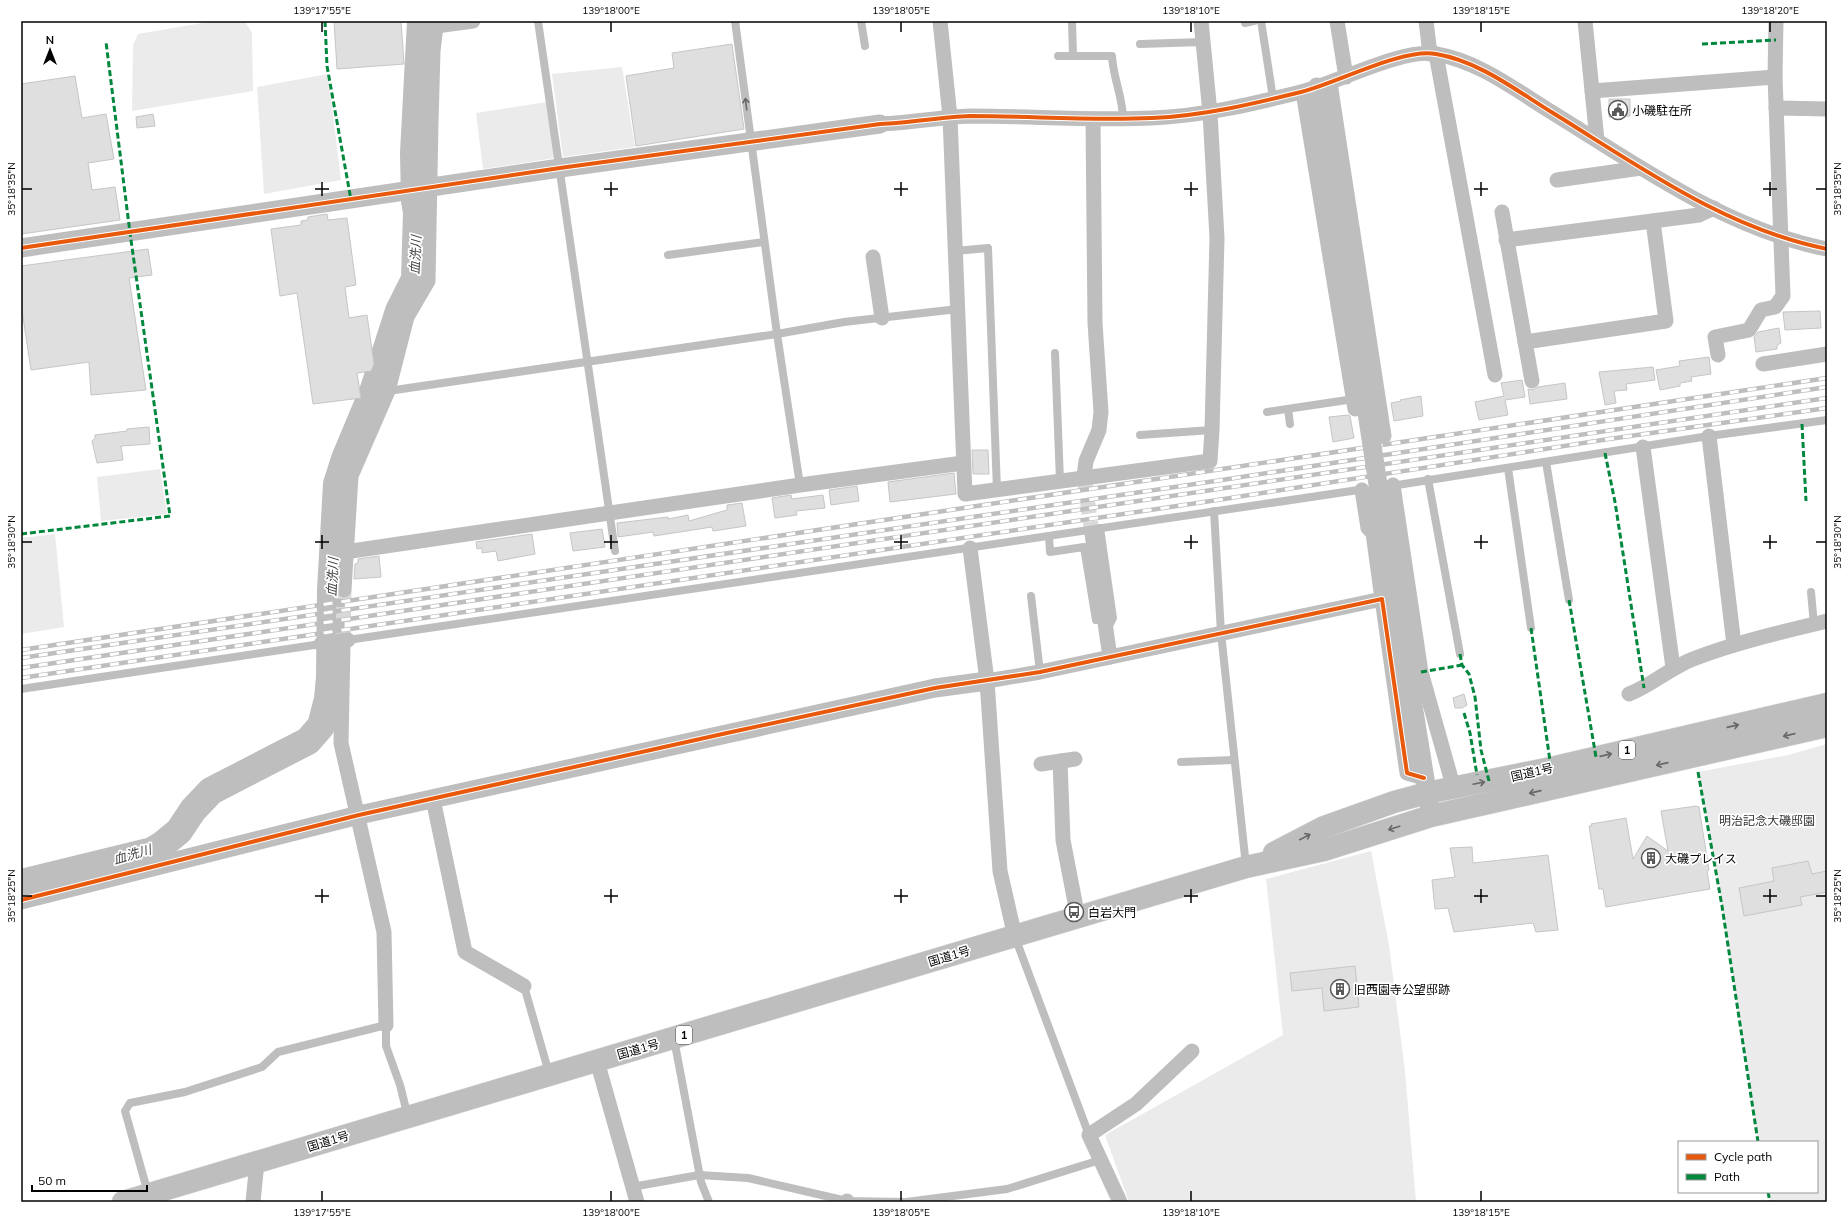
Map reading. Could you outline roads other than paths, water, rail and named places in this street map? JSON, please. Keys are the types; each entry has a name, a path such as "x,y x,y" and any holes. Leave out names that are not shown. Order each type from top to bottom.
{"highway":[{"name":"国道1号","path":"1246,867 1324,827 1394,802 1425,786 1454,788 1827,704"},
{"name":"国道1号","path":"124,1202 1246,867 1324,850 1431,816 1827,726"}],"street":[{"path":"344,590 345,552 351,476 388,391 407,317 428,281 420,189 436,26 473,21"},
{"path":"940,21 950,117 954,251 958,309 965,494 1210,461 1217,238 1210,113 1200,21"},
{"path":"1337,21 1346,77"},
{"path":"1426,21 1495,375"},
{"path":"1585,21 1597,140"},
{"path":"1718,355 1715,333 1749,330 1761,310 1775,307 1783,296 1775,77 1776,21"},
{"path":"21,248 560,168 751,143 880,124 900,124 950,117 1094,119 1153,118 1210,113 1317,87 1402,57 1433,54 1465,62 1498,79 1686,195 1780,236 1827,249"},
{"path":"1592,90 1775,77"},
{"path":"1317,87 1392,576 1431,816"},
{"path":"1317,87 1351,382 1355,404"},
{"path":"1317,87 1377,387 1384,436"},
{"path":"1776,108 1827,108"},
{"path":"1084,476 1086,461 1099,430 1101,412 1095,323 1094,119"},
{"path":"1557,180 1641,168"},
{"path":"1506,240 1699,216 1714,208"},
{"path":"1502,212 1532,381"},
{"path":"1525,342 1666,321 1652,221"},
{"path":"873,257 882,318"},
{"path":"1763,364 1827,354"},
{"path":"1351,382 1377,387"},
{"path":"1709,436 1734,645"},
{"path":"1642,447 1673,668"},
{"path":"345,552 800,485 963,463"},
{"path":"1393,485 1421,672 1454,788"},
{"path":"1362,490 1368,528 1373,533 1407,773 1425,786"},
{"path":"1096,531 1106,633 1110,657"},
{"path":"970,548 987,681 1000,871 1015,937"},
{"path":"21,900 359,815 935,688 1040,672 1382,599"},
{"path":"1096,620 1106,633"},
{"path":"1629,694 1644,688 1673,668 1694,658 1734,645 1820,623"},
{"path":"321,644 347,642 349,688 342,721 341,743 359,815 384,932 386,1025"},
{"path":"1041,764 1075,759"},
{"path":"1060,761 1063,840 1078,918"},
{"path":"433,799 465,952 524,986"},
{"path":"1120,1202 1089,1135 1136,1104 1192,1051"},
{"path":"597,1061 637,1202"},
{"path":"253,1202 257,1162"}],"lane":[{"path":"538,21 615,551"},
{"path":"735,21 764,242 800,485"},
{"path":"861,21 866,46"},
{"path":"1072,21 1073,56"},
{"path":"1245,23 1254,21"},
{"path":"1261,21 1273,98"},
{"path":"1140,44 1203,42"},
{"path":"1058,56 1112,56 1113,73 1122,100 1123,118"},
{"path":"668,255 764,242"},
{"path":"954,251 988,248 997,490"},
{"path":"388,391 882,318 958,309"},
{"path":"1055,353 1060,481"},
{"path":"1267,412 1355,404"},
{"path":"1288,409 1290,424"},
{"path":"347,642 1049,536 1096,531 1214,511 1508,468 1709,436 1827,420"},
{"path":"1140,435 1212,430"},
{"path":"1546,462 1570,600"},
{"path":"1508,468 1531,628"},
{"path":"1428,479 1460,654"},
{"path":"1214,511 1221,633 1246,867"},
{"path":"1049,536 1050,552 1084,547 1096,620"},
{"path":"1811,592 1820,623"},
{"path":"1031,596 1040,672"},
{"path":"21,689 321,644"},
{"path":"1181,762 1234,760"},
{"path":"1015,937 1089,1135"},
{"path":"524,986 549,1075"},
{"path":"148,1194 125,1111 130,1103 185,1092 262,1067 278,1052 386,1025 386,1046 400,1085 408,1117"},
{"path":"674,1038 699,1175 709,1202"},
{"path":"632,1187 699,1175 748,1178 847,1201 906,1202 1007,1189 1100,1160"}],"waterway":[{"name":"血洗川","path":"21,883 152,851 179,831 193,810 211,791 308,741 321,726 328,699 330,677 331,590 337,484 345,459 373,392 399,311 415,279 417,212 415,201 414,153 421,21"}],"tunnel":[{"path":"1084,476 1092,534"},
{"path":"343,645 344,590"}],"railway":[{"path":"21,650 1827,378"},
{"path":"21,658 1222,480 1827,387"},
{"path":"21,668 1827,398"},
{"path":"21,678 1224,499 1609,439 1827,408"}],"place":[{"name":"小磯駐在所","path":"1618,110"},
{"name":"大磯プレイス","path":"1651,858"},
{"name":"白岩大門","path":"1074,912"},
{"name":"旧西園寺公望邸跡","path":"1340,989"}],"park label":[{"name":"明治記念大磯邸園","path":"1767,820"}]}
